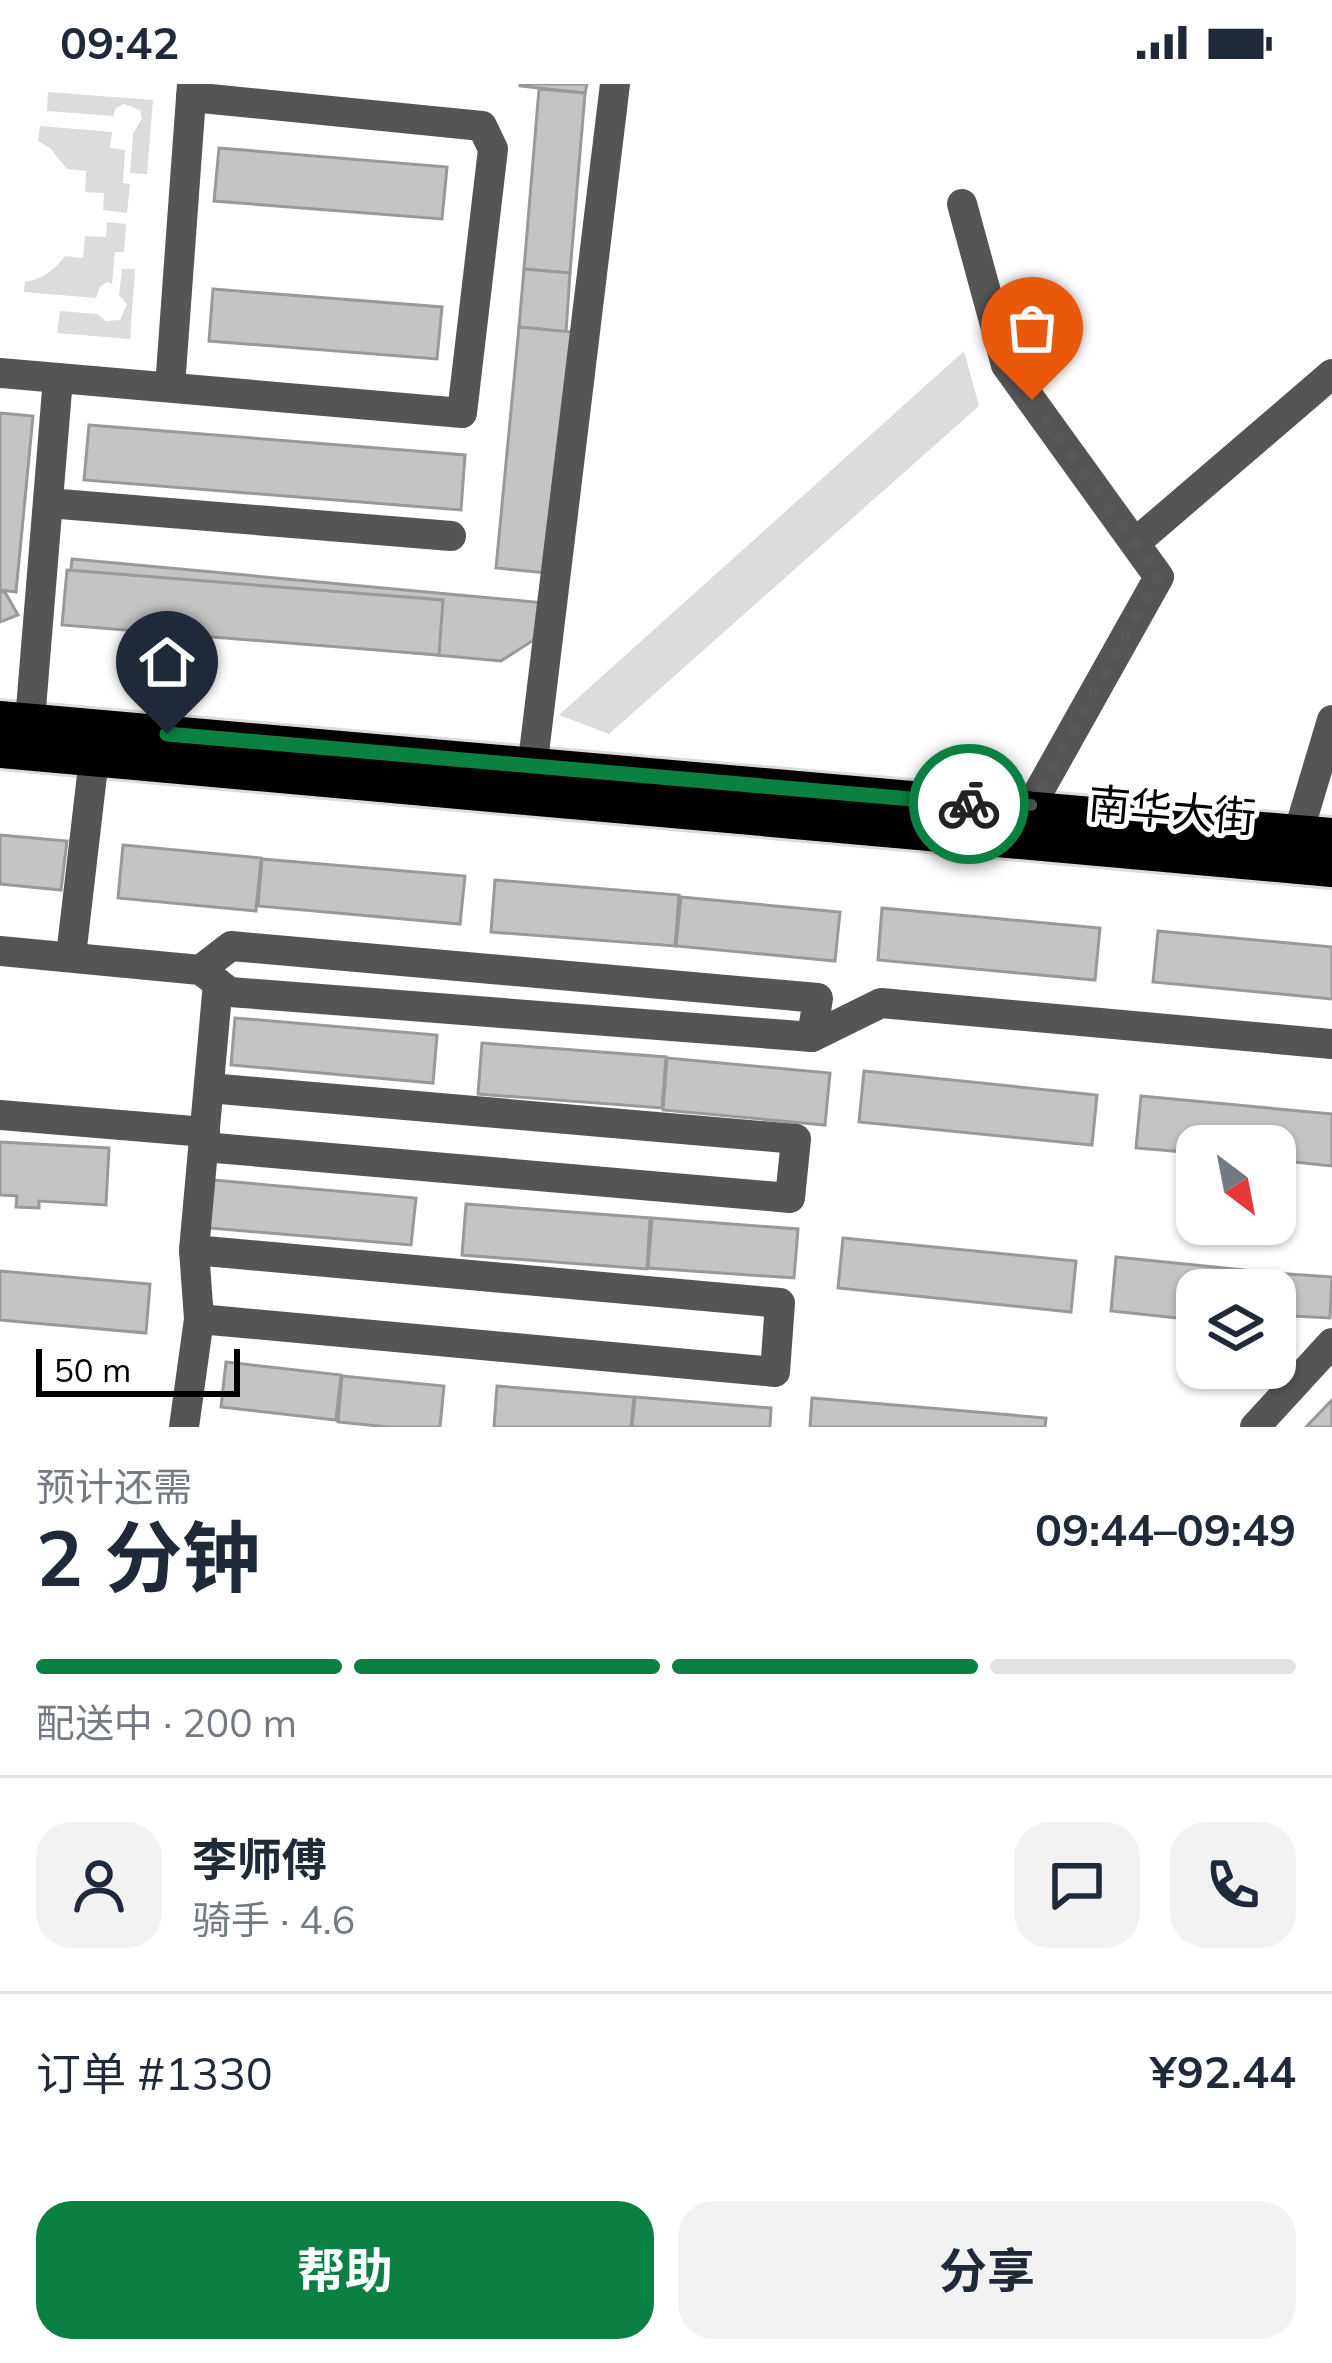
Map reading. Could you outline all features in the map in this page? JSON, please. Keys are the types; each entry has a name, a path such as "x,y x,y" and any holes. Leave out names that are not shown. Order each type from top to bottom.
{"highway":[{"name":"南华大街","path":"15,720 531,782 1306,845 1332,869"},
{"name":"南华大街","path":"0,750 531,782"}],"street":[{"path":"531,782 615,84"},
{"path":"0,373 462,413 493,149 482,126 191,90 170,387"},
{"path":"962,204 1006,365 1159,577 1020,825"},
{"path":"1135,543 1332,374"},
{"path":"15,720 48,502 58,378"},
{"path":"48,502 451,536"},
{"path":"1306,845 1332,719"},
{"path":"71,956 94,758"},
{"path":"184,1427 199,1319 194,1250 209,1088 209,977 231,946 818,998 812,1037"},
{"path":"0,951 71,956 209,977 230,992 812,1037 880,1003 1332,1044"},
{"path":"0,1115 790,1198 796,1139 209,1088"},
{"path":"194,1250 780,1303 775,1372 199,1319"},
{"path":"1255,1427 1332,1343"}],"shaded area":[{"path":"48,92 153,100 147,174 130,173 140,110 124,104 113,116 47,111"},
{"path":"40,126 112,132 110,148 125,150 123,183 130,184 127,213 103,210 104,193 85,192 86,171 67,169 38,141"},
{"path":"107,222 126,224 124,252 115,252 112,284 100,287 96,298 24,292 25,282 48,273 65,256 83,258 85,236 106,237"},
{"path":"122,269 135,269 130,339 57,333 60,311 120,320 127,304 119,295"},
{"path":"964,351 979,406 609,734 559,715"}],"building":[{"path":"520,84 587,84 585,93"},
{"path":"539,89 585,93 570,273 524,269"},
{"path":"219,148 447,167 442,219 214,201"},
{"path":"524,269 570,273 566,332 519,327"},
{"path":"213,289 442,307 437,359 209,341"},
{"path":"519,327 572,332 549,573 496,568"},
{"path":"0,413 33,416 16,592 0,590"},
{"path":"89,425 465,455 461,510 84,480"},
{"path":"72,559 545,603 543,634 501,661 66,621"},
{"path":"67,570 443,600 439,655 62,625"},
{"path":"0,592 5,592 18,615 0,622"},
{"path":"0,835 67,841 61,890 0,884"},
{"path":"123,845 261,858 256,911 118,898"},
{"path":"262,859 465,876 460,924 258,906"},
{"path":"495,880 679,895 675,946 491,932"},
{"path":"681,897 840,912 835,961 676,946"},
{"path":"882,908 1100,928 1095,980 878,960"},
{"path":"1158,931 1332,947 1332,999 1153,982"},
{"path":"235,1018 437,1035 433,1083 231,1065"},
{"path":"482,1043 666,1057 662,1108 478,1094"},
{"path":"667,1058 830,1073 825,1125 663,1110"},
{"path":"864,1071 1097,1095 1092,1145 859,1122"},
{"path":"1141,1096 1332,1114 1332,1166 1296,1162 1296,1125 1176,1125 1176,1151 1136,1148"},
{"path":"0,1142 109,1148 106,1205 39,1201 39,1208 16,1207 17,1196 0,1195"},
{"path":"213,1180 416,1198 411,1245 209,1228"},
{"path":"466,1204 650,1218 647,1269 462,1255"},
{"path":"652,1218 798,1229 794,1278 648,1268"},
{"path":"843,1238 1076,1261 1071,1312 838,1288"},
{"path":"1116,1257 1235,1269 1176,1269 1176,1318 1111,1311"},
{"path":"0,1271 150,1284 146,1333 0,1320"},
{"path":"1296,1274 1332,1277 1330,1318 1296,1316"},
{"path":"226,1362 341,1375 336,1420 221,1407"},
{"path":"342,1376 444,1386 440,1427 338,1422"},
{"path":"497,1386 634,1397 631,1427 494,1427"},
{"path":"635,1397 771,1408 770,1427 632,1427"},
{"path":"812,1398 1046,1418 1045,1427 810,1427"},
{"path":"1332,1400 1332,1427 1306,1427"}],"way so far":[{"path":"969,804 1029,809 1159,577 1032,400"}],"route":[{"path":"167,734 969,804"}]}
